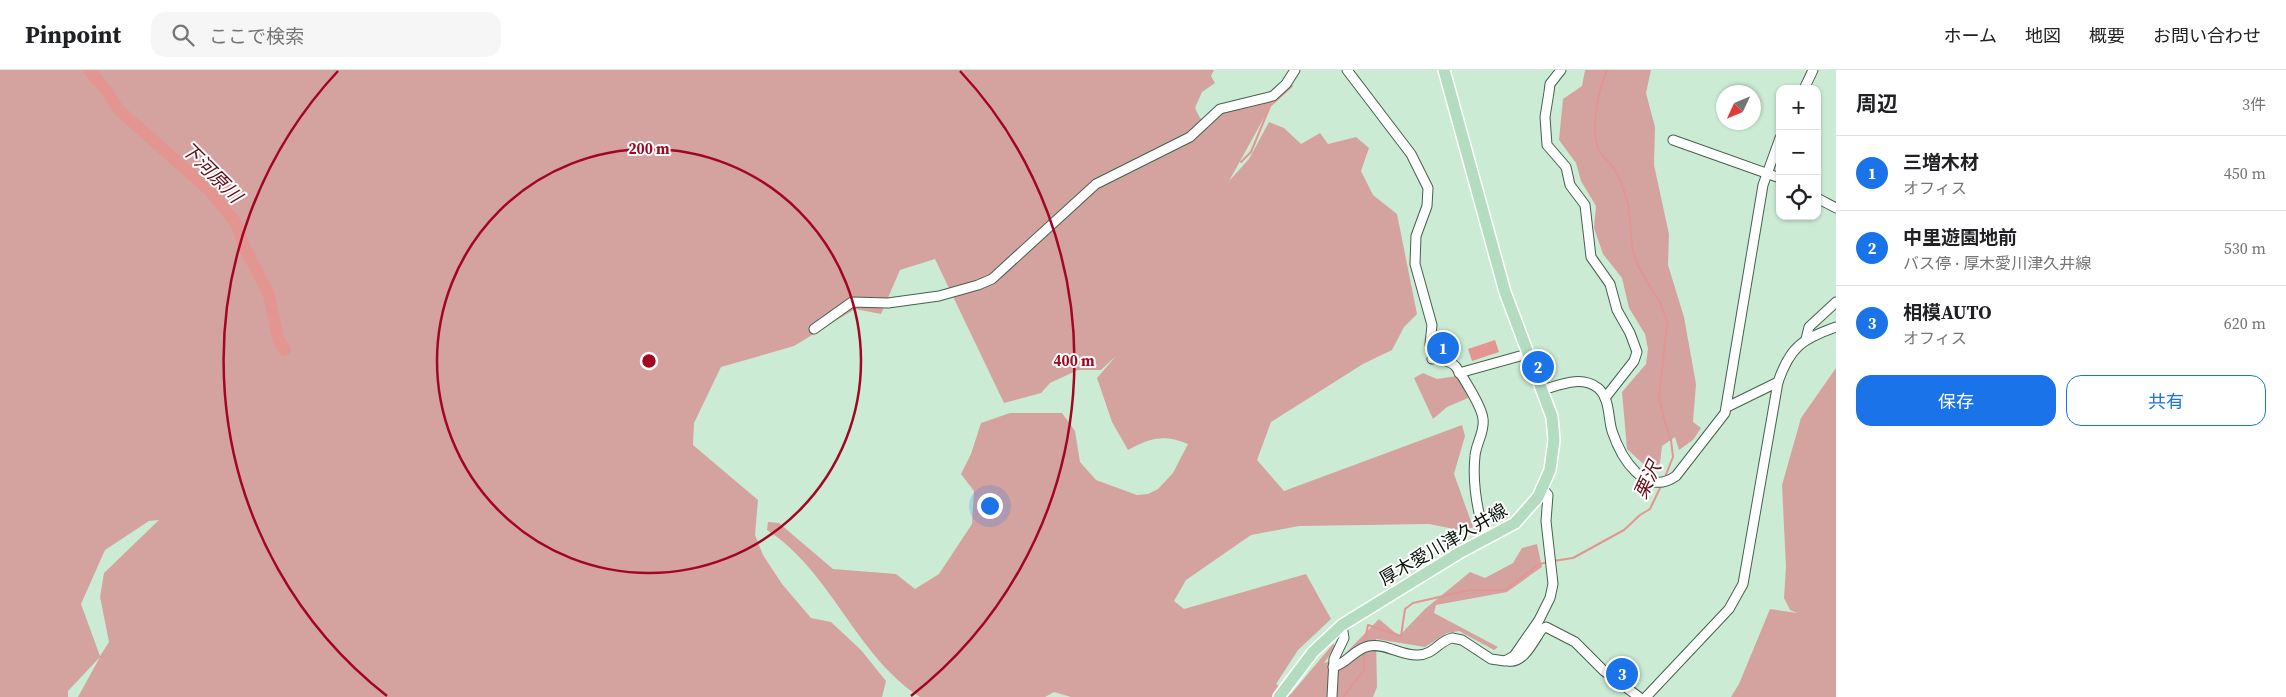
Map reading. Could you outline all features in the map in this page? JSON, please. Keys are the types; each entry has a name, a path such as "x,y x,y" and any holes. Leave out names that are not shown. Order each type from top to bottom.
{"main road":[{"name":"厚木愛川津久井線","path":"1279,697 1313,652 1342,625 1451,558 1509,528 1522,517 1543,489 1552,461 1554,440 1552,417 1527,354 1494,257 1444,70"}],"street":[{"path":"814,329 852,302 888,303 939,296 986,282 996,276 1096,184 1190,137 1220,109 1273,96 1286,84 1295,70"},
{"path":"1347,70 1412,154 1428,188 1427,206 1416,236 1415,264 1432,325 1430,344 1433,359 1456,366 1478,405 1483,418 1474,463 1478,511 1486,540"},
{"path":"1561,70 1550,84 1545,117 1548,145 1566,167 1571,187 1585,205 1591,257 1610,284 1617,310 1637,352 1634,361 1605,398"},
{"path":"1806,85 1813,70"},
{"path":"1673,140 1776,177"},
{"path":"1542,390 1576,382 1598,388 1605,398 1612,430 1619,447 1641,478 1653,484 1663,483 1680,472 1699,444 1723,418 1727,407 1766,174 1776,148"},
{"path":"1821,200 1836,208"},
{"path":"1806,339 1809,327 1836,302"},
{"path":"1646,697 1729,609 1743,584 1778,382 1789,357 1806,339 1836,327"},
{"path":"1459,373 1527,354"},
{"path":"1727,407 1778,382"},
{"path":"1506,661 1518,652 1548,604 1552,588 1546,515 1548,495 1543,489"},
{"path":"1332,697 1334,690 1333,667 1336,654 1344,640 1342,625"},
{"path":"1333,667 1342,664 1359,649 1369,646 1380,646 1418,655 1433,651 1448,639 1456,638 1491,659 1514,662 1520,660 1542,629 1546,627 1578,645 1604,671 1639,697"}],"shaded area":[{"path":"0,70 1214,70 1211,76 1215,83 1202,92 1195,108 1200,118 1209,123 1226,110 1259,105 1274,100 1229,181 1249,159 1269,122 1284,128 1301,144 1320,133 1328,144 1356,137 1369,148 1361,171 1373,195 1397,214 1417,314 1404,327 1392,350 1363,364 1271,422 1257,460 1284,491 1462,425 1465,436 1454,474 1473,527 1464,531 1429,524 1299,526 1251,535 1186,580 1174,601 1184,609 1306,574 1331,619 1298,650 1276,684 1291,694 1333,644 1336,646 1324,663 1342,657 1379,619 1399,636 1425,609 1470,572 1485,578 1513,563 1522,548 1537,544 1542,567 1507,592 1436,605 1434,613 1498,647 1494,650 1459,631 1447,633 1425,647 1376,639 1377,687 1373,697 1071,697 1054,692 1045,697 920,697 897,679 878,659 809,568 790,548 767,530 768,522 779,523 833,569 896,574 915,589 939,574 972,524 974,491 961,474 971,454 981,423 1010,413 1062,413 1075,431 1080,462 1096,480 1137,495 1148,494 1158,489 1173,473 1188,444 1164,438 1150,440 1128,450 1112,422 1097,378 1116,356 1101,370 1078,370 1050,383 1041,393 1004,403 935,259 900,270 881,314 855,309 794,346 721,367 694,423 693,445 758,500 755,535 763,555 782,584 811,618 831,622 861,650 886,681 882,697 78,697 100,657 68,691 68,697 0,697","holes":["159,520 104,573 100,597 109,642 100,656 81,604 105,550 149,521"]},
{"path":"1585,70 1651,70 1646,93 1655,127 1654,165 1669,234 1668,265 1684,317 1696,384 1693,422 1701,428 1693,440 1679,450 1675,437 1662,446 1660,463 1651,471 1627,449 1622,392 1646,364 1648,349 1645,334 1629,308 1622,278 1603,254 1594,228 1596,206 1581,181 1576,163 1559,140 1563,99 1582,86"},
{"path":"1495,340 1499,352 1472,361 1468,349"},
{"path":"1836,368 1836,697 1731,697 1739,684 1770,609 1797,613 1790,610 1784,598 1786,567 1782,485 1801,418"},
{"path":"1423,373 1437,379 1457,376 1469,395 1468,398 1447,407 1433,419 1414,378"}],"waterway":[{"name":"下河原川","path":"89,70 106,90 118,109 209,190 236,223 244,246 269,295 278,339 285,350"},
{"name":"栗沢","path":"1607,70 1596,109 1596,140 1599,151 1619,177 1629,208 1631,239 1636,261 1662,308 1667,325 1659,397 1671,440 1673,457 1665,477"},
{"path":"1241,162 1251,152 1270,106 1292,86"},
{"name":"栗沢","path":"1553,561 1573,558 1624,530 1640,515 1650,509 1661,486"},
{"name":"栗沢","path":"1364,645 1368,625 1401,636 1405,609 1413,603 1470,590 1505,590 1539,564 1549,562"},
{"name":"栗沢","path":"1343,697 1364,670 1364,652"}],"place":[{"name":"三増木材","path":"1443,348"},
{"name":"中里遊園地前","path":"1538,367"},
{"name":"相模AUTO","path":"1622,674"}]}
